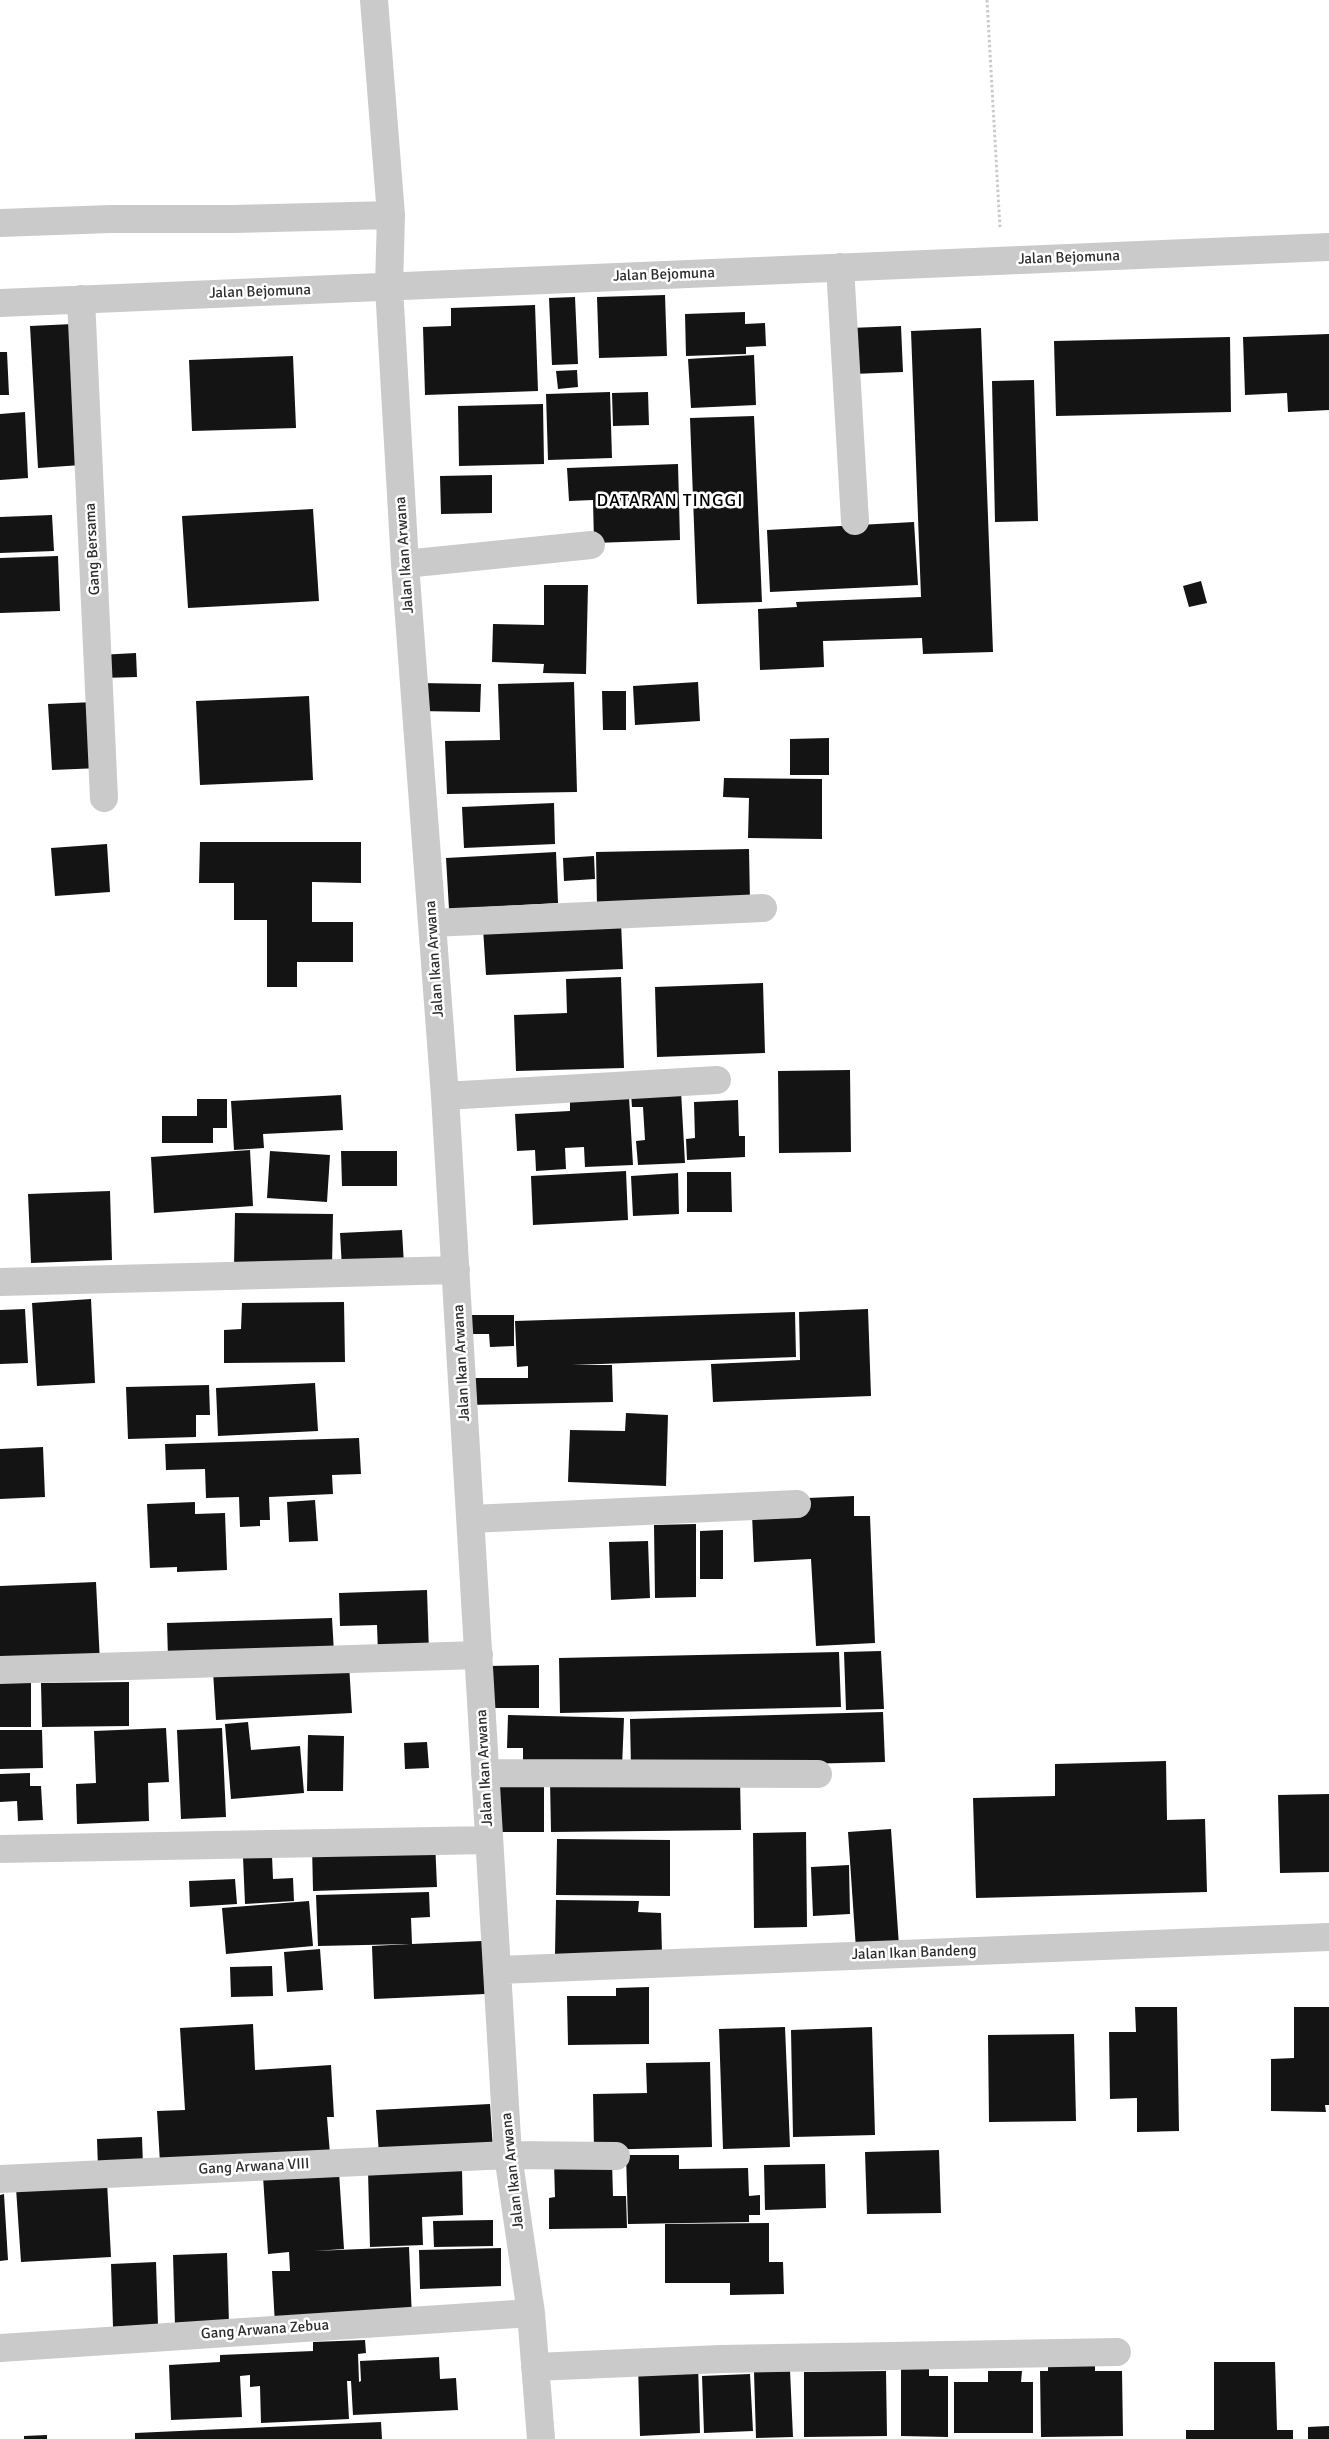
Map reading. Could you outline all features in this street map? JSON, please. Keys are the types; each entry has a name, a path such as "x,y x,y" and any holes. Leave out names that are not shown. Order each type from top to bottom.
{"street":[{"name":"Jalan Ikan Arwana","path":"374,0 391,215 389,286 405,564 445,1096 508,2155 531,2313 542,2439"},
{"path":"0,223 110,219 234,220 391,215"},
{"name":"Jalan Bejomuna","path":"0,303 1329,247"},
{"path":"840,267 855,521"},
{"name":"Gang Bersama","path":"81,299 104,798"},
{"path":"405,564 591,545"},
{"path":"432,923 763,908"},
{"path":"445,1096 717,1080"},
{"path":"0,1282 456,1270"},
{"path":"471,1519 796,1504"},
{"path":"0,1670 479,1655"},
{"path":"485,1773 818,1774"},
{"path":"0,1849 489,1840"},
{"name":"Jalan Ikan Bandeng","path":"498,1970 1329,1937"},
{"name":"Gang Arwana VIII","path":"0,2178 508,2155 616,2156"},
{"name":"Gang Arwana Zebua","path":"0,2348 531,2313"},
{"path":"535,2367 721,2359 1117,2352"}],"path":[{"path":"987,0 1002,261"}],"building":[{"path":"665,295 667,356 599,358 597,297"},
{"path":"575,297 578,364 552,365 549,298"},
{"path":"535,305 538,391 425,395 423,327 451,326 451,308"},
{"path":"745,312 745,324 765,323 766,346 746,347 746,354 686,356 685,314"},
{"path":"73,324 81,465 38,468 30,326"},
{"path":"901,326 903,372 853,374 850,328"},
{"path":"981,328 993,652 923,654 922,638 823,641 824,667 760,670 758,609 797,607 796,602 921,597 911,331"},
{"path":"1329,334 1329,410 1288,412 1287,393 1245,395 1243,337"},
{"path":"1230,337 1231,412 1056,416 1054,341"},
{"path":"0,352 7,352 9,395 0,395"},
{"path":"754,355 756,405 691,408 688,359"},
{"path":"293,356 296,428 192,431 189,360"},
{"path":"577,370 578,387 558,389 556,371"},
{"path":"1034,380 1038,521 995,522 992,381"},
{"path":"610,392 612,458 548,460 546,394"},
{"path":"648,392 649,425 613,426 612,393"},
{"path":"543,404 544,464 459,466 458,406"},
{"path":"25,412 28,478 0,480 0,414"},
{"path":"754,416 762,602 697,604 690,418"},
{"path":"678,464 680,540 594,543 593,500 569,501 567,468"},
{"path":"492,475 492,513 441,514 440,476"},
{"path":"313,509 319,601 188,608 182,516"},
{"path":"52,515 54,551 0,553 0,517"},
{"path":"914,522 918,585 770,592 767,530"},
{"path":"58,556 60,611 0,613 0,558"},
{"path":"1201,581 1207,603 1189,607 1183,586"},
{"path":"544,585 588,585 586,674 543,673 544,664 492,662 493,624 544,625"},
{"path":"136,653 137,677 101,678 99,655"},
{"path":"574,682 577,792 447,794 445,741 500,740 498,684"},
{"path":"698,682 700,721 635,725 633,686"},
{"path":"418,683 481,684 480,712 417,711"},
{"path":"602,691 626,691 626,730 603,730"},
{"path":"309,696 313,780 200,785 196,701"},
{"path":"95,702 100,768 52,770 48,704"},
{"path":"829,738 829,775 790,775 790,739"},
{"path":"724,778 822,779 822,839 748,838 749,798 723,797"},
{"path":"554,803 555,844 464,848 462,807"},
{"path":"200,842 361,842 361,883 312,882 312,922 353,922 353,962 297,962 297,987 267,987 267,920 234,920 234,883 199,883"},
{"path":"107,844 110,892 55,896 51,848"},
{"path":"749,849 750,903 597,906 596,852"},
{"path":"556,852 558,903 449,909 446,858"},
{"path":"594,856 595,879 564,881 563,858"},
{"path":"621,922 623,969 486,975 483,928"},
{"path":"621,977 624,1068 516,1071 514,1015 567,1013 566,979"},
{"path":"763,983 765,1053 657,1057 655,987"},
{"path":"850,1070 851,1152 779,1153 778,1071"},
{"path":"681,1091 685,1163 638,1165 636,1141 645,1140 643,1107 632,1107 631,1094"},
{"path":"341,1095 343,1130 263,1134 264,1148 234,1150 231,1101"},
{"path":"629,1097 633,1165 585,1167 584,1147 565,1148 566,1169 536,1171 535,1150 517,1151 515,1114 570,1111 570,1100"},
{"path":"197,1099 227,1099 227,1128 213,1128 213,1143 162,1143 162,1116 197,1116"},
{"path":"738,1100 739,1136 745,1136 745,1157 687,1160 686,1139 695,1138 694,1102"},
{"path":"250,1150 253,1206 154,1213 151,1157"},
{"path":"270,1151 330,1155 327,1202 267,1198"},
{"path":"341,1151 397,1151 397,1186 342,1186"},
{"path":"626,1171 628,1220 533,1225 531,1176"},
{"path":"687,1172 731,1172 732,1212 687,1212"},
{"path":"678,1173 679,1214 633,1216 631,1176"},
{"path":"110,1191 112,1260 31,1263 28,1194"},
{"path":"235,1213 333,1214 332,1267 234,1266"},
{"path":"402,1230 404,1265 342,1268 340,1233"},
{"path":"91,1299 95,1383 37,1386 32,1303"},
{"path":"344,1302 345,1362 224,1363 224,1330 241,1329 242,1303"},
{"path":"25,1309 28,1363 0,1364 0,1310"},
{"path":"868,1309 871,1396 713,1402 711,1364 800,1360 799,1312"},
{"path":"795,1312 796,1357 572,1365 612,1365 613,1402 467,1405 466,1378 528,1378 528,1366 517,1367 515,1321"},
{"path":"460,1315 514,1315 514,1346 490,1347 489,1334 460,1334"},
{"path":"315,1383 318,1431 218,1436 216,1388"},
{"path":"209,1385 210,1415 196,1415 196,1437 128,1439 126,1387"},
{"path":"626,1413 668,1415 666,1486 568,1482 570,1430 625,1431"},
{"path":"359,1438 361,1474 332,1475 333,1494 269,1497 270,1520 260,1520 260,1526 240,1527 239,1497 206,1498 205,1469 166,1470 165,1444"},
{"path":"43,1447 45,1497 0,1499 0,1449"},
{"path":"854,1496 854,1516 870,1516 875,1643 816,1646 811,1559 754,1562 752,1514 809,1511 808,1498"},
{"path":"315,1500 318,1541 289,1542 287,1502"},
{"path":"195,1502 195,1514 225,1513 227,1570 177,1572 177,1567 150,1568 147,1504"},
{"path":"696,1524 696,1597 655,1598 654,1525"},
{"path":"723,1530 723,1579 700,1579 700,1531"},
{"path":"648,1541 650,1598 611,1600 609,1542"},
{"path":"96,1582 100,1663 0,1667 0,1586"},
{"path":"427,1590 429,1653 378,1654 377,1625 340,1626 339,1593"},
{"path":"332,1618 334,1653 168,1658 167,1623"},
{"path":"881,1651 884,1709 846,1710 844,1652"},
{"path":"839,1652 841,1707 560,1713 559,1658"},
{"path":"349,1664 352,1713 216,1720 213,1671"},
{"path":"539,1665 539,1708 489,1708 489,1666"},
{"path":"0,1682 31,1682 31,1727 0,1727"},
{"path":"129,1682 129,1726 42,1727 41,1683"},
{"path":"883,1712 885,1762 631,1768 630,1719"},
{"path":"508,1715 624,1718 622,1767 523,1765 523,1748 507,1748"},
{"path":"248,1722 251,1750 300,1746 304,1793 231,1799 225,1724"},
{"path":"166,1728 169,1782 148,1783 149,1821 77,1824 76,1784 96,1783 94,1731"},
{"path":"222,1728 226,1817 181,1819 177,1730"},
{"path":"0,1730 42,1730 43,1768 0,1769"},
{"path":"308,1735 344,1736 343,1791 307,1791"},
{"path":"427,1742 429,1768 405,1769 404,1743"},
{"path":"1166,1761 1167,1820 1205,1819 1207,1892 976,1898 973,1798 1055,1796 1055,1764"},
{"path":"30,1773 30,1786 41,1786 43,1820 18,1821 17,1801 0,1802 0,1774"},
{"path":"492,1777 544,1778 544,1832 491,1832"},
{"path":"740,1778 741,1830 551,1832 550,1780"},
{"path":"1329,1794 1329,1872 1280,1873 1278,1795"},
{"path":"891,1829 899,1946 856,1949 848,1832"},
{"path":"806,1832 807,1927 754,1928 753,1833"},
{"path":"557,1839 670,1840 670,1896 556,1895"},
{"path":"435,1841 437,1887 313,1891 312,1845"},
{"path":"272,1856 273,1879 293,1878 294,1901 245,1904 243,1857"},
{"path":"849,1865 850,1914 813,1916 811,1867"},
{"path":"235,1879 237,1904 190,1907 189,1881"},
{"path":"429,1892 430,1917 411,1918 412,1944 482,1941 485,1994 374,1999 372,1946 410,1944 318,1946 316,1895"},
{"path":"556,1900 639,1901 638,1912 661,1913 662,1955 555,1954"},
{"path":"309,1901 313,1946 226,1954 222,1908"},
{"path":"320,1949 323,1990 287,1992 284,1952"},
{"path":"272,1966 273,1996 231,1997 230,1967"},
{"path":"649,1987 649,2044 568,2045 567,1996 616,1996 616,1988"},
{"path":"1135,2007 1177,2007 1179,2131 1137,2132 1137,2098 1110,2099 1109,2032 1136,2032"},
{"path":"1294,2007 1329,2007 1329,2105 1325,2105 1326,2112 1271,2111 1271,2059 1294,2058"},
{"path":"253,2024 255,2070 331,2065 334,2117 327,2117 330,2154 160,2163 157,2111 185,2110 180,2028"},
{"path":"785,2027 790,2147 723,2149 719,2029"},
{"path":"872,2027 875,2135 793,2137 791,2030"},
{"path":"1074,2034 1076,2121 989,2122 988,2035"},
{"path":"710,2062 712,2147 594,2150 593,2094 647,2093 646,2063"},
{"path":"490,2104 493,2150 379,2155 376,2110"},
{"path":"142,2137 143,2166 98,2168 97,2139"},
{"path":"939,2150 941,2213 867,2214 865,2152"},
{"path":"626,2155 679,2155 679,2169 748,2168 749,2196 760,2195 760,2215 749,2215 749,2222 628,2224"},
{"path":"612,2161 613,2196 626,2196 627,2228 549,2229 549,2198 555,2197 554,2162"},
{"path":"825,2164 826,2208 765,2210 764,2165"},
{"path":"462,2169 463,2215 422,2217 423,2245 370,2247 368,2171"},
{"path":"339,2172 344,2249 314,2251 409,2247 412,2319 275,2325 272,2271 290,2271 289,2252 268,2254 263,2176"},
{"path":"107,2182 111,2257 21,2262 16,2188"},
{"path":"4,2194 8,2260 0,2261 0,2195"},
{"path":"493,2220 493,2246 434,2247 433,2221"},
{"path":"769,2223 769,2262 783,2262 784,2294 730,2295 730,2283 665,2283 665,2224"},
{"path":"501,2248 501,2286 420,2289 419,2250"},
{"path":"227,2253 229,2324 175,2326 173,2255"},
{"path":"156,2262 158,2325 113,2327 111,2264"},
{"path":"365,2340 366,2353 358,2354 359,2382 361,2381 360,2361 439,2357 440,2379 456,2378 458,2410 353,2415 351,2381 347,2381 349,2419 261,2423 260,2386 250,2387 250,2375 240,2376 242,2417 171,2420 169,2365 220,2362 220,2355 313,2351 313,2342"},
{"path":"1214,2362 1275,2362 1277,2430 1293,2430 1293,2439 1186,2439 1186,2430 1214,2430"},
{"path":"698,2363 700,2433 640,2436 638,2365"},
{"path":"901,2365 929,2365 929,2376 948,2376 948,2437 901,2436"},
{"path":"1095,2365 1095,2371 1122,2371 1123,2436 1041,2437 1040,2371 1048,2371 1048,2366"},
{"path":"790,2370 793,2437 756,2438 754,2372"},
{"path":"886,2371 887,2436 804,2437 804,2372"},
{"path":"988,2371 1022,2371 1021,2382 1033,2382 1033,2433 954,2433 954,2382 988,2382"},
{"path":"750,2374 753,2431 704,2433 702,2376"},
{"path":"381,2422 382,2439 135,2439 135,2433"},
{"path":"1329,2426 1329,2439 1308,2439 1308,2427"},
{"path":"47,2435 47,2439 24,2439 24,2436"}],"district":[{"name":"DATARAN TINGGI","path":"670,501"}]}
